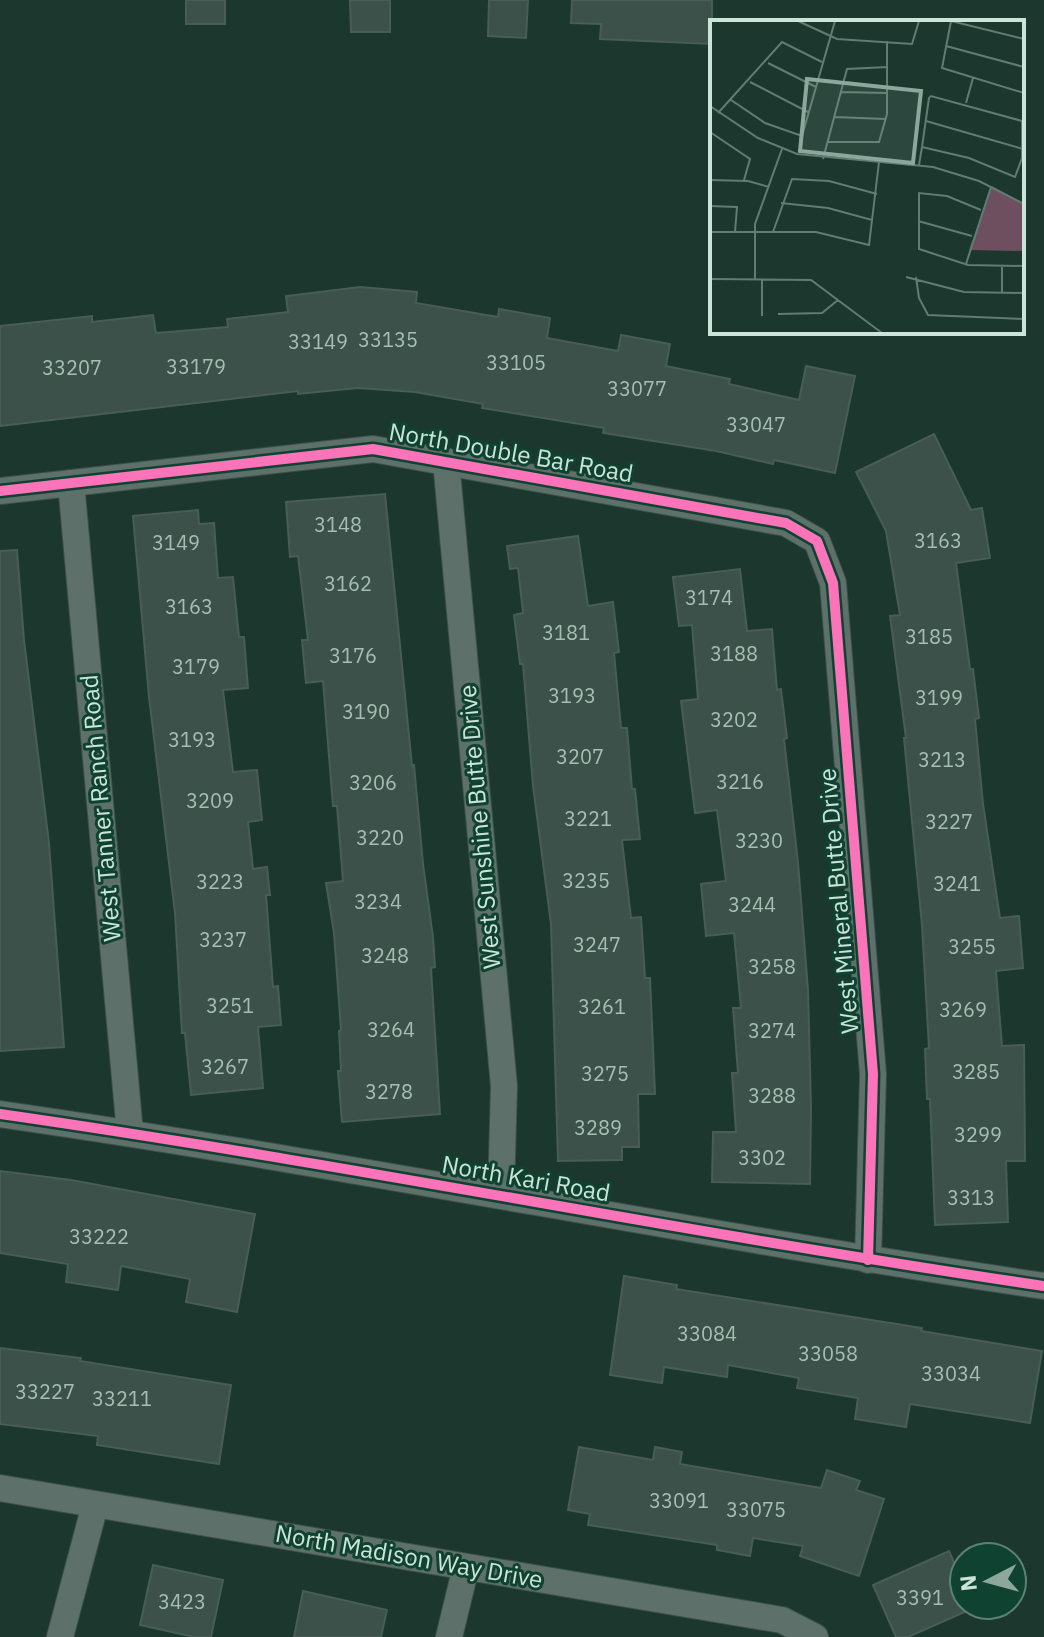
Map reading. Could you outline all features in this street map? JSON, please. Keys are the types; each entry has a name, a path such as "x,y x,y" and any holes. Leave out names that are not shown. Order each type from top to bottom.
{"street":[{"name":"North Double Bar Road","path":"0,491 373,449 786,523 817,541"},
{"name":"West Sunshine Butte Drive","path":"446,461 504,1086 501,1194"},
{"name":"West Tanner Ranch Road","path":"71,483 130,1133"},
{"name":"West Mineral Butte Drive","path":"817,541 833,583 873,1074 868,1260"},
{"name":"North Kari Road","path":"0,1114 501,1194 868,1260 1044,1286"},
{"name":"North Madison Way Drive","path":"0,1488 782,1620 815,1636"},
{"path":"60,1637 95,1505"},
{"path":"449,1637 466,1567"}],"building":[{"path":"186,0 225,0 225,24 186,24"},
{"path":"350,0 390,0 390,32 351,32"},
{"path":"489,0 528,0 526,38 488,36"},
{"path":"572,0 712,0 710,44 600,39 601,24 571,23"},
{"path":"360,287 417,292 416,303 498,317 499,309 550,318 547,338 618,351 621,335 670,344 666,366 730,379 729,384 799,400 806,366 855,376 835,473 774,460 773,464 716,451 603,433 604,428 482,408 483,404 415,392 358,388 298,394 298,391 0,426 0,326 92,316 92,322 153,315 156,333 228,327 227,319 288,312 286,296"},
{"path":"934,434 971,510 982,508 990,558 956,563 970,669 973,669 983,804 1000,918 1019,916 1023,968 996,971 1002,1046 1024,1045 1025,1161 1006,1161 1008,1222 935,1225 930,1099 927,1099 925,1049 929,1048 922,925 906,738 890,616 900,615 886,531 856,472"},
{"path":"385,494 412,766 433,937 435,967 431,968 440,1114 342,1122 338,1071 341,1071 341,1030 334,933 326,883 343,881 337,806 333,806 323,681 306,683 302,640 308,640 298,556 290,557 286,502"},
{"path":"198,510 199,524 214,523 218,578 233,577 239,637 244,637 248,688 223,690 233,772 257,770 262,820 248,822 253,869 267,867 273,987 278,986 281,1025 258,1027 263,1088 191,1095 185,1033 182,1033 175,913 149,697 133,516"},
{"path":"578,536 588,606 613,602 619,652 614,653 621,728 627,728 640,839 622,840 631,918 641,917 645,978 650,978 655,1094 638,1094 639,1147 622,1147 622,1160 558,1161 551,924 533,786 523,664 520,664 514,615 523,613 518,568 510,569 507,546"},
{"path":"17,550 24,640 49,843 64,1047 0,1051 0,551"},
{"path":"740,569 747,631 772,629 777,690 781,689 787,738 784,739 808,990 810,1184 712,1182 713,1132 736,1132 732,1073 738,1073 733,1008 741,1008 734,933 706,936 701,884 726,881 717,810 695,813 681,701 698,699 692,625 679,626 673,577"},
{"path":"0,1171 71,1180 255,1214 237,1312 186,1302 190,1279 121,1266 118,1290 66,1282 68,1264 0,1253"},
{"path":"624,1276 677,1285 676,1289 922,1328 921,1331 1042,1351 1030,1423 910,1404 906,1427 855,1419 858,1398 797,1388 799,1378 728,1365 727,1377 664,1367 662,1383 610,1375"},
{"path":"0,1348 81,1358 80,1361 231,1385 219,1464 97,1445 98,1436 0,1424"},
{"path":"579,1447 653,1460 655,1447 682,1452 680,1464 821,1488 827,1470 860,1481 856,1490 884,1499 859,1576 800,1556 803,1546 753,1538 750,1556 717,1550 717,1545 588,1525 590,1514 568,1510"},
{"path":"948,1551 948,1619 908,1637 896,1637 873,1585"},
{"path":"153,1565 223,1580 211,1637 194,1637 140,1625"},
{"path":"303,1591 387,1610 381,1637 294,1637"}],"cycle path":[{"path":"0,491 373,449 786,523 817,541 833,583 873,1074 868,1260"},
{"path":"0,1114 1044,1286"}]}
